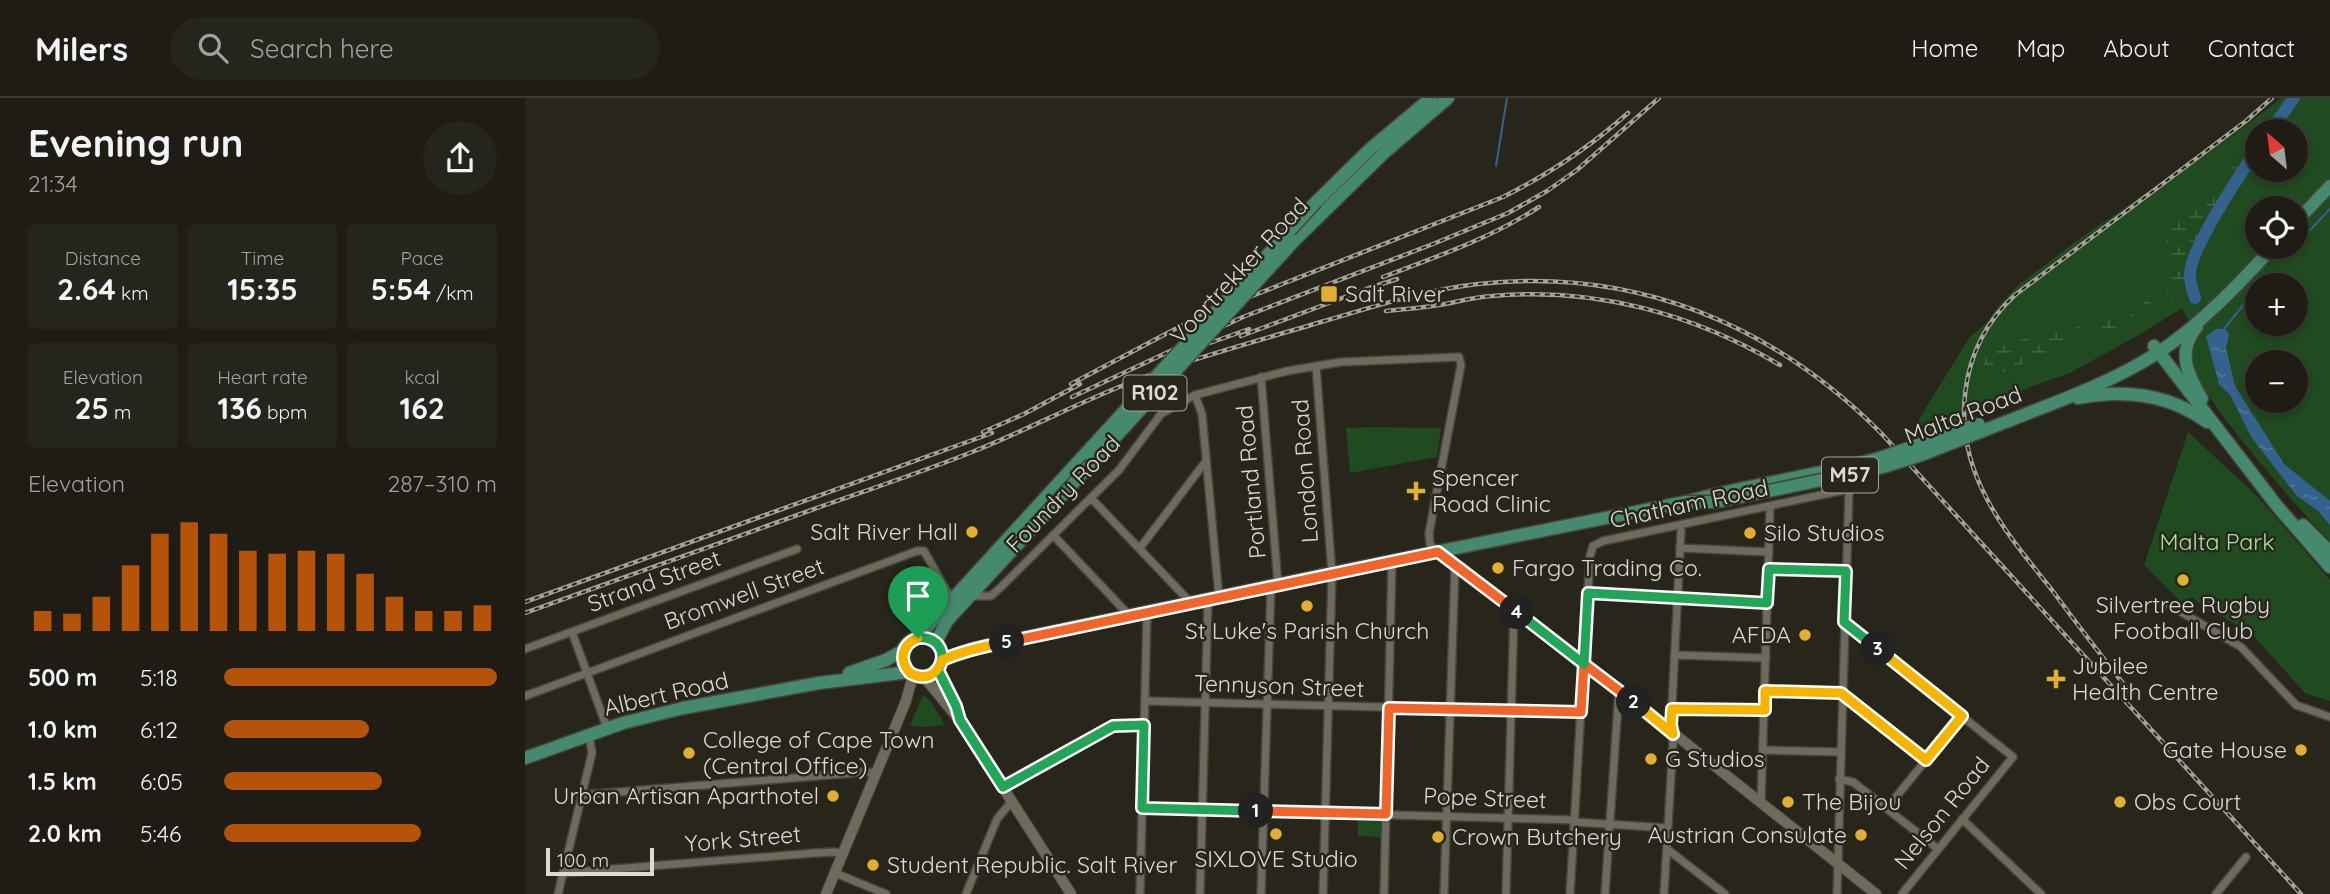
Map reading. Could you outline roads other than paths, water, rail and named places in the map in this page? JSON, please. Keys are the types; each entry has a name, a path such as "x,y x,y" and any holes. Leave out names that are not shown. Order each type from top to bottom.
{"main road":[{"name":"Voortrekker Road","path":"939,655 942,628 970,596 1370,149 1431,98"},
{"name":"Voortrekker Road","path":"918,638 1014,530 1317,208 1447,98"},
{"path":"2308,209 2330,186"},
{"path":"2225,295 2261,259"},
{"name":"M57","path":"2159,347 2207,313 2225,295"},
{"name":"M57","path":"2159,347 2225,295"},
{"path":"2205,404 2187,372 2185,356 2189,337 2207,313"},
{"path":"2159,347 2239,451 2311,535 2330,552"},
{"path":"2159,347 2216,428 2295,529 2330,567"},
{"name":"Malta Road","path":"1438,552 1855,465 2029,413 2108,380 2159,347"},
{"name":"Malta Road","path":"2003,419 2098,378 2159,347"},
{"path":"2029,413 2080,398 2106,394 2135,395 2155,397 2176,404 2216,428"},
{"name":"M57","path":"939,655 1438,552"},
{"path":"918,638 924,637 939,655"},
{"name":"R102","path":"904,650 910,641 918,638"},
{"path":"904,650 903,662 916,675"},
{"name":"Albert Road","path":"819,683 886,660 904,650"},
{"name":"R102","path":"916,675 932,675 939,655"},
{"name":"Albert Road","path":"525,758 607,728 683,708 889,673 916,675"}],"street":[{"name":"Foundry Road","path":"970,596 991,596 1119,470 1161,414 1195,395 1261,377 1341,362 1459,357 1461,362 1429,533 1430,544 1438,552"},
{"name":"London Road","path":"1316,366 1332,573 1323,894"},
{"name":"Portland Road","path":"1261,377 1274,585 1261,894"},
{"path":"1195,395 1202,414 1213,599 1206,703 1200,894"},
{"path":"1140,548 1206,460"},
{"name":"Chatham Road","path":"1570,894 1591,551 1597,543 1849,489 1846,571"},
{"path":"1091,498 1192,604"},
{"path":"1761,802 1770,507"},
{"path":"1664,894 1681,531"},
{"path":"1053,535 1130,617"},
{"path":"1680,548 1769,552"},
{"name":"Strand Street","path":"525,649 797,550"},
{"name":"Bromwell Street","path":"525,696 921,551 925,553 952,600"},
{"path":"1438,552 1619,690 1876,894"},
{"path":"1384,894 1392,561"},
{"path":"1444,894 1455,566"},
{"path":"1769,569 1846,571 1836,894"},
{"path":"1588,593 1767,603"},
{"path":"2169,605 2241,647 2296,705 2330,717"},
{"path":"1506,894 1514,610"},
{"path":"1140,894 1147,613"},
{"path":"1844,622 1962,716 1887,808"},
{"path":"572,632 607,728"},
{"path":"939,655 960,720"},
{"path":"1675,655 1766,658"},
{"path":"826,894 916,675 960,720 1072,894"},
{"path":"1605,894 1619,690"},
{"path":"1765,691 1841,693 1926,760"},
{"name":"Tennyson Street","path":"1145,701 1581,712"},
{"path":"1672,709 1765,710"},
{"name":"Nelson Road","path":"1902,894 2013,757 1962,716"},
{"path":"1003,787 1113,726 1144,725"},
{"path":"558,894 592,753 589,734"},
{"path":"1763,750 1840,752"},
{"path":"582,794 876,773"},
{"path":"1839,779 1853,782 1938,849"},
{"path":"966,894 997,818 1012,801"},
{"name":"Pope Street","path":"1142,808 1508,818 1668,828"},
{"path":"1962,819 2041,894"},
{"path":"1667,849 1725,894"},
{"name":"York Street","path":"562,873 815,853 842,854"},
{"path":"2217,894 2246,858"},
{"path":"835,873 886,894"}],"water":[{"path":"2216,329 2225,329 2229,334 2226,348 2235,386 2245,402 2245,413 2252,413 2284,464 2330,501 2330,525 2317,510 2297,496 2252,438 2230,395 2219,384 2206,336"}],"waterway":[{"path":"1496,166 1507,98"},
{"path":"2279,119 2294,98"},
{"path":"2195,298 2190,276 2192,264 2206,231 2245,168"},
{"path":"2308,232 2330,209"},
{"path":"2223,330 2245,303"}],"railway":[{"path":"1072,397 1243,317 1508,213 1577,170 1659,98"},
{"path":"2129,691 2017,546 1987,499 1975,473 1964,419 1965,391 1971,365 1981,340 1996,316 2015,295 2246,121 2272,98"},
{"path":"1071,384 1196,318 1503,197 1569,159 1628,113"},
{"path":"1383,277 1483,237 1539,207"},
{"path":"1241,336 1397,279"},
{"path":"525,613 936,466 1119,387 1220,352 1438,290 1478,284 1536,281 1591,285 1645,295 1697,311 1746,333 1794,361 1839,394 1881,433 2301,894"},
{"path":"1386,311 1472,298 1530,294 1605,300 1677,318 1712,331 1780,365"},
{"path":"1193,349 1249,329"},
{"path":"983,432 1080,384"},
{"path":"525,602 992,433"}],"place":[{"name":"Salt River","path":"1329,294"},
{"name":"Spencer Road Clinic","path":"1416,491"},
{"name":"Salt River Hall","path":"972,532"},
{"name":"Silo Studios","path":"1750,533"},
{"name":"Fargo Trading Co.","path":"1498,568"},
{"name":"Silvertree Rugby Football Club","path":"2183,580"},
{"name":"St Luke's Parish Church","path":"1307,606"},
{"name":"AFDA","path":"1805,635"},
{"name":"Jubilee Health Centre","path":"2056,679"},
{"name":"Gate House","path":"2301,750"},
{"name":"College of Cape Town (Central Office)","path":"689,753"},
{"name":"G Studios","path":"1651,759"},
{"name":"Urban Artisan Aparthotel","path":"833,796"},
{"name":"The Bijou","path":"1788,802"},
{"name":"Obs Court","path":"2120,802"},
{"name":"SIXLOVE Studio","path":"1276,834"},
{"name":"Austrian Consulate","path":"1861,835"},
{"name":"Crown Butchery","path":"1438,837"},
{"name":"Student Republic. Salt River","path":"873,865"}],"park label":[{"name":"Malta Park","path":"2217,542"}]}
